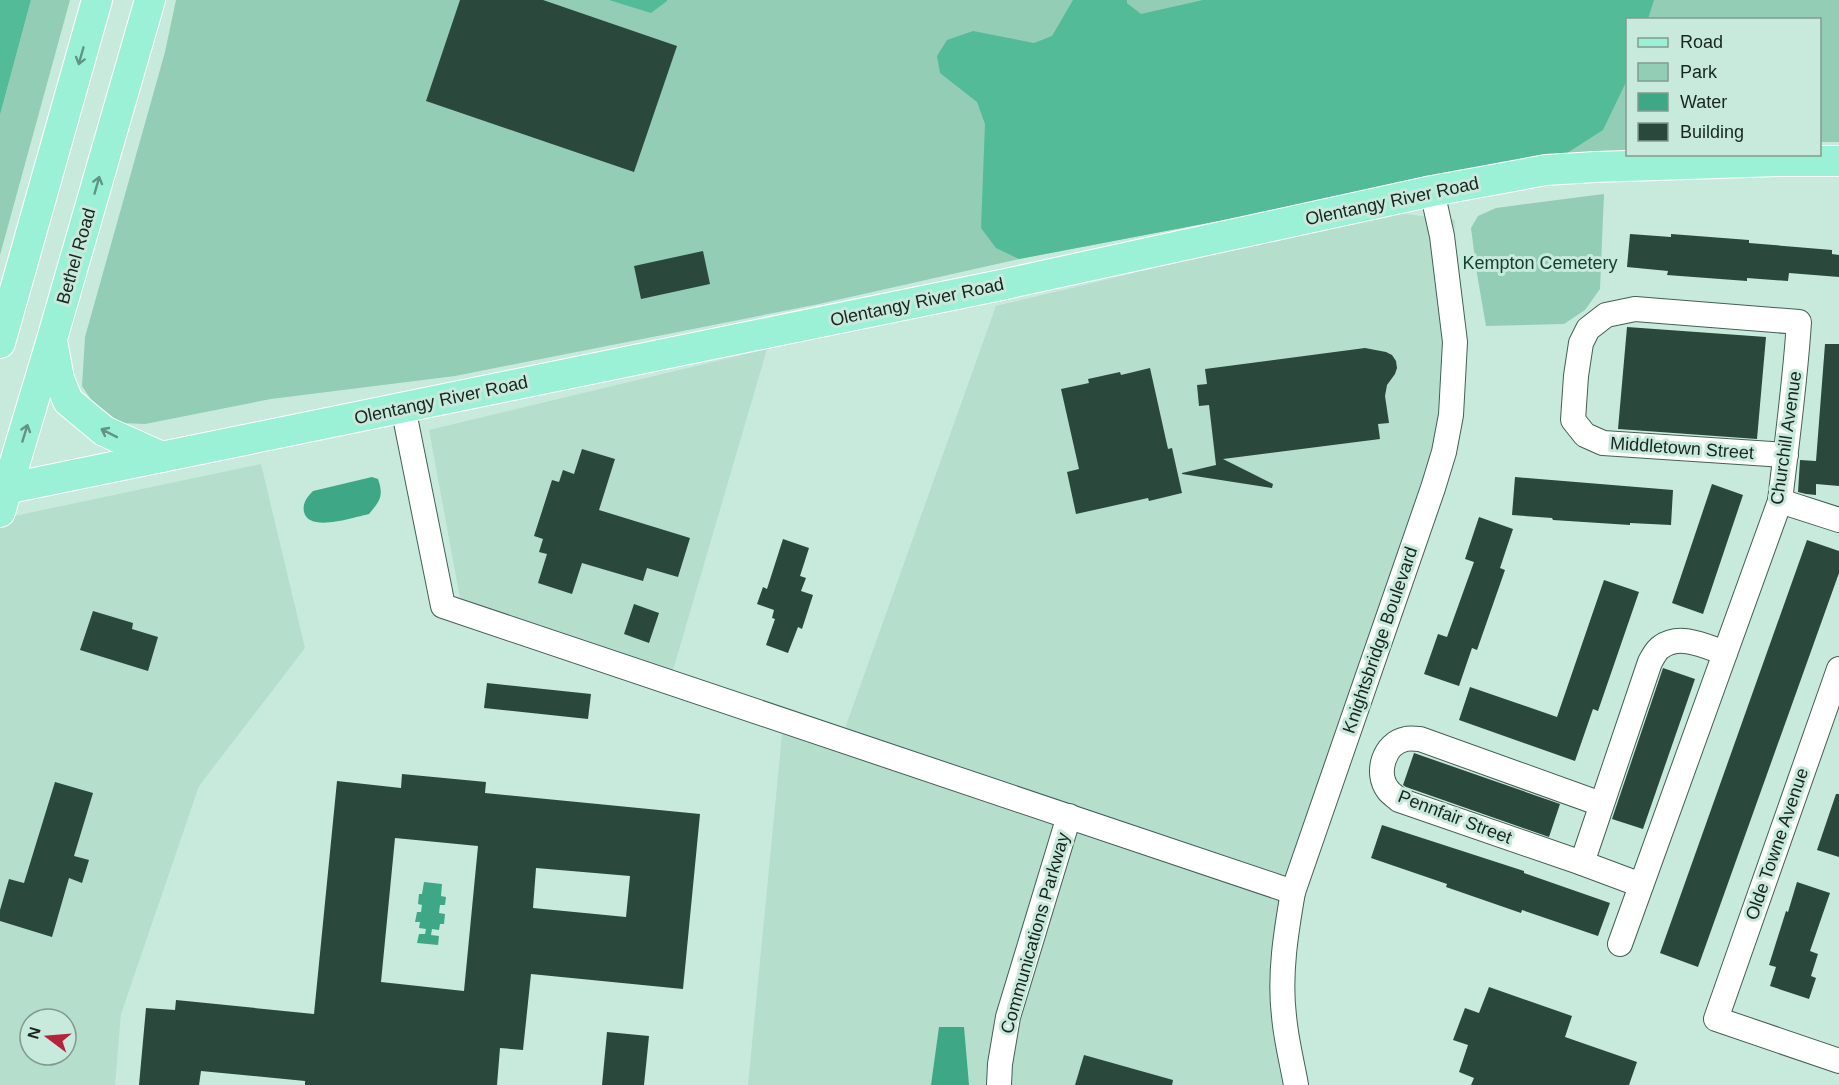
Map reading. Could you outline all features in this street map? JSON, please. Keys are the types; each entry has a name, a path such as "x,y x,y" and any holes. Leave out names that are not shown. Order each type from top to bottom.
{"main road":[{"path":"0,344 97,0"},
{"name":"Bethel Road","path":"2,497 52,339 150,0"},
{"name":"Olentangy River Road","path":"2,497 162,457 1001,285 1432,191 1556,170 1779,161 1839,161"},
{"path":"52,339 59,379 68,401 104,431 162,457"}],"street":[{"name":"Knightsbridge Boulevard","path":"1296,1085 1284,1015 1283,993 1286,932 1293,892 1430,496 1446,442 1454,390 1455,342 1442,236 1432,191"},
{"name":"Middletown Street","path":"1786,455 1603,443 1585,435 1573,420 1576,376 1581,343 1588,329 1606,315 1616,312 1635,309 1799,322"},
{"name":"Churchill Avenue","path":"1620,944 1780,501 1794,391 1799,322"},
{"path":"403,407 443,606 1293,892"},
{"path":"1780,501 1839,520"},
{"path":"1582,863 1600,804 1650,662 1659,648 1675,640 1692,642 1725,653"},
{"name":"Olde Towne Avenue","path":"1839,669 1716,1019 1839,1061"},
{"name":"Pennfair Street","path":"1600,804 1420,739 1405,739 1398,742 1392,746 1384,759 1382,774 1388,789 1399,800 1641,885"},
{"name":"Communications Parkway","path":"999,1085 1008,1017 1069,816"}],"shaded area":[{"path":"0,0 31,0 0,115"},
{"path":"609,0 667,0 667,1 651,13"},
{"path":"1073,0 1127,0 1127,3 1141,14 1203,0 1654,0 1648,18 1626,18 1626,82 1603,130 1564,155 1019,259 996,248 981,228 985,124 977,102 940,73 937,56 947,40 973,31 1034,43 1052,36"},
{"path":"1388,212 1455,220 1452,294 1453,398 1283,949 1297,1085 748,1085 784,714 843,734 996,306"},
{"path":"767,349 671,677 462,609 429,430"},
{"path":"261,464 305,648 199,786 121,1014 115,1085 0,1085 0,519"}],"green space":[{"path":"31,0 70,0 0,255 0,115"},
{"path":"176,0 1839,0 1839,142 1821,142 1821,18 1626,18 1626,151 1564,155 1019,259 819,304 455,376 271,399 145,424 121,423 92,401 82,386 85,337 165,52"},
{"name":"Kempton Cemetery","path":"1604,194 1600,289 1585,310 1564,324 1486,326 1471,228 1478,216 1496,208"}],"water":[{"path":"372,477 378,479 381,494 369,514 323,523 314,522 304,512 307,497 313,491"},
{"path":"424,882 442,884 441,896 446,897 445,905 440,905 439,913 445,914 444,924 440,924 439,930 432,929 431,935 439,936 438,945 417,943 419,934 425,934 426,929 419,928 420,922 415,922 417,912 421,912 422,905 418,904 419,894 422,894"},
{"path":"939,1027 964,1027 969,1085 931,1085"}],"building":[{"path":"460,0 543,0 677,46 634,172 426,101"},
{"path":"1630,234 1671,237 1671,234 1749,240 1749,243 1832,250 1832,254 1839,255 1839,277 1789,273 1788,281 1747,278 1747,281 1667,275 1668,271 1627,267"},
{"path":"703,251 710,284 641,299 634,266"},
{"path":"1627,327 1766,337 1757,439 1618,429"},
{"path":"1825,344 1839,344 1839,486 1816,484 1816,495 1798,492 1800,460 1816,461"},
{"path":"1365,348 1386,352 1396,361 1397,368 1387,385 1385,396 1389,423 1378,424 1380,439 1223,459 1273,484 1272,488 1182,474 1216,465 1209,405 1199,406 1197,385 1207,384 1205,369"},
{"path":"1150,368 1168,449 1172,448 1182,493 1076,514 1067,472 1079,469 1061,389 1089,383 1088,379 1120,372 1121,375"},
{"path":"582,449 615,459 599,510 690,538 678,577 647,568 643,581 582,563 572,594 538,583 547,554 539,552 543,539 534,536 552,480 559,482 563,470 574,474"},
{"path":"1515,477 1673,490 1671,525 1630,523 1630,525 1512,515"},
{"path":"1712,484 1743,495 1703,614 1672,603"},
{"path":"1479,517 1513,529 1500,568 1505,570 1477,650 1472,648 1459,686 1424,674 1438,634 1447,637 1474,562 1465,559"},
{"path":"783,539 809,548 800,576 806,578 801,591 813,595 802,629 798,627 788,653 766,645 775,619 772,618 774,610 757,604 763,587 767,589"},
{"path":"1807,540 1839,551 1839,573 1698,967 1660,953"},
{"path":"1604,580 1639,592 1598,711 1593,709 1575,761 1459,720 1470,687 1557,717"},
{"path":"634,604 659,613 649,643 624,634"},
{"path":"93,611 133,623 132,629 158,637 148,671 80,650"},
{"path":"1663,668 1695,679 1643,829 1612,819"},
{"path":"487,683 591,694 588,719 484,708"},
{"path":"1414,753 1560,804 1549,837 1406,787 1403,785"},
{"path":"402,774 486,782 485,793 700,814 683,989 531,974 523,1050 500,1048 497,1085 305,1085 305,1081 201,1071 199,1085 139,1085 146,1008 175,1010 176,1000 314,1014 337,781 401,788","holes":["395,838 478,846 464,991 381,982","536,868 630,876 626,917 533,908"]},
{"path":"55,782 93,793 74,856 89,860 82,883 69,878 52,937 0,921 0,910 9,879 24,883"},
{"path":"1836,794 1839,794 1839,857 1817,850"},
{"path":"1382,825 1524,871 1524,873 1610,903 1598,936 1522,910 1521,913 1371,858"},
{"path":"1797,882 1830,893 1810,951 1818,954 1811,976 1816,978 1809,999 1770,986 1776,967 1769,965"},
{"path":"1489,987 1572,1016 1565,1037 1637,1062 1629,1085 1471,1085 1474,1078 1459,1072 1468,1045 1453,1040 1465,1008 1479,1013"},
{"path":"607,1032 649,1036 644,1085 602,1085"},
{"path":"1084,1055 1173,1080 1172,1085 1075,1085"}]}
